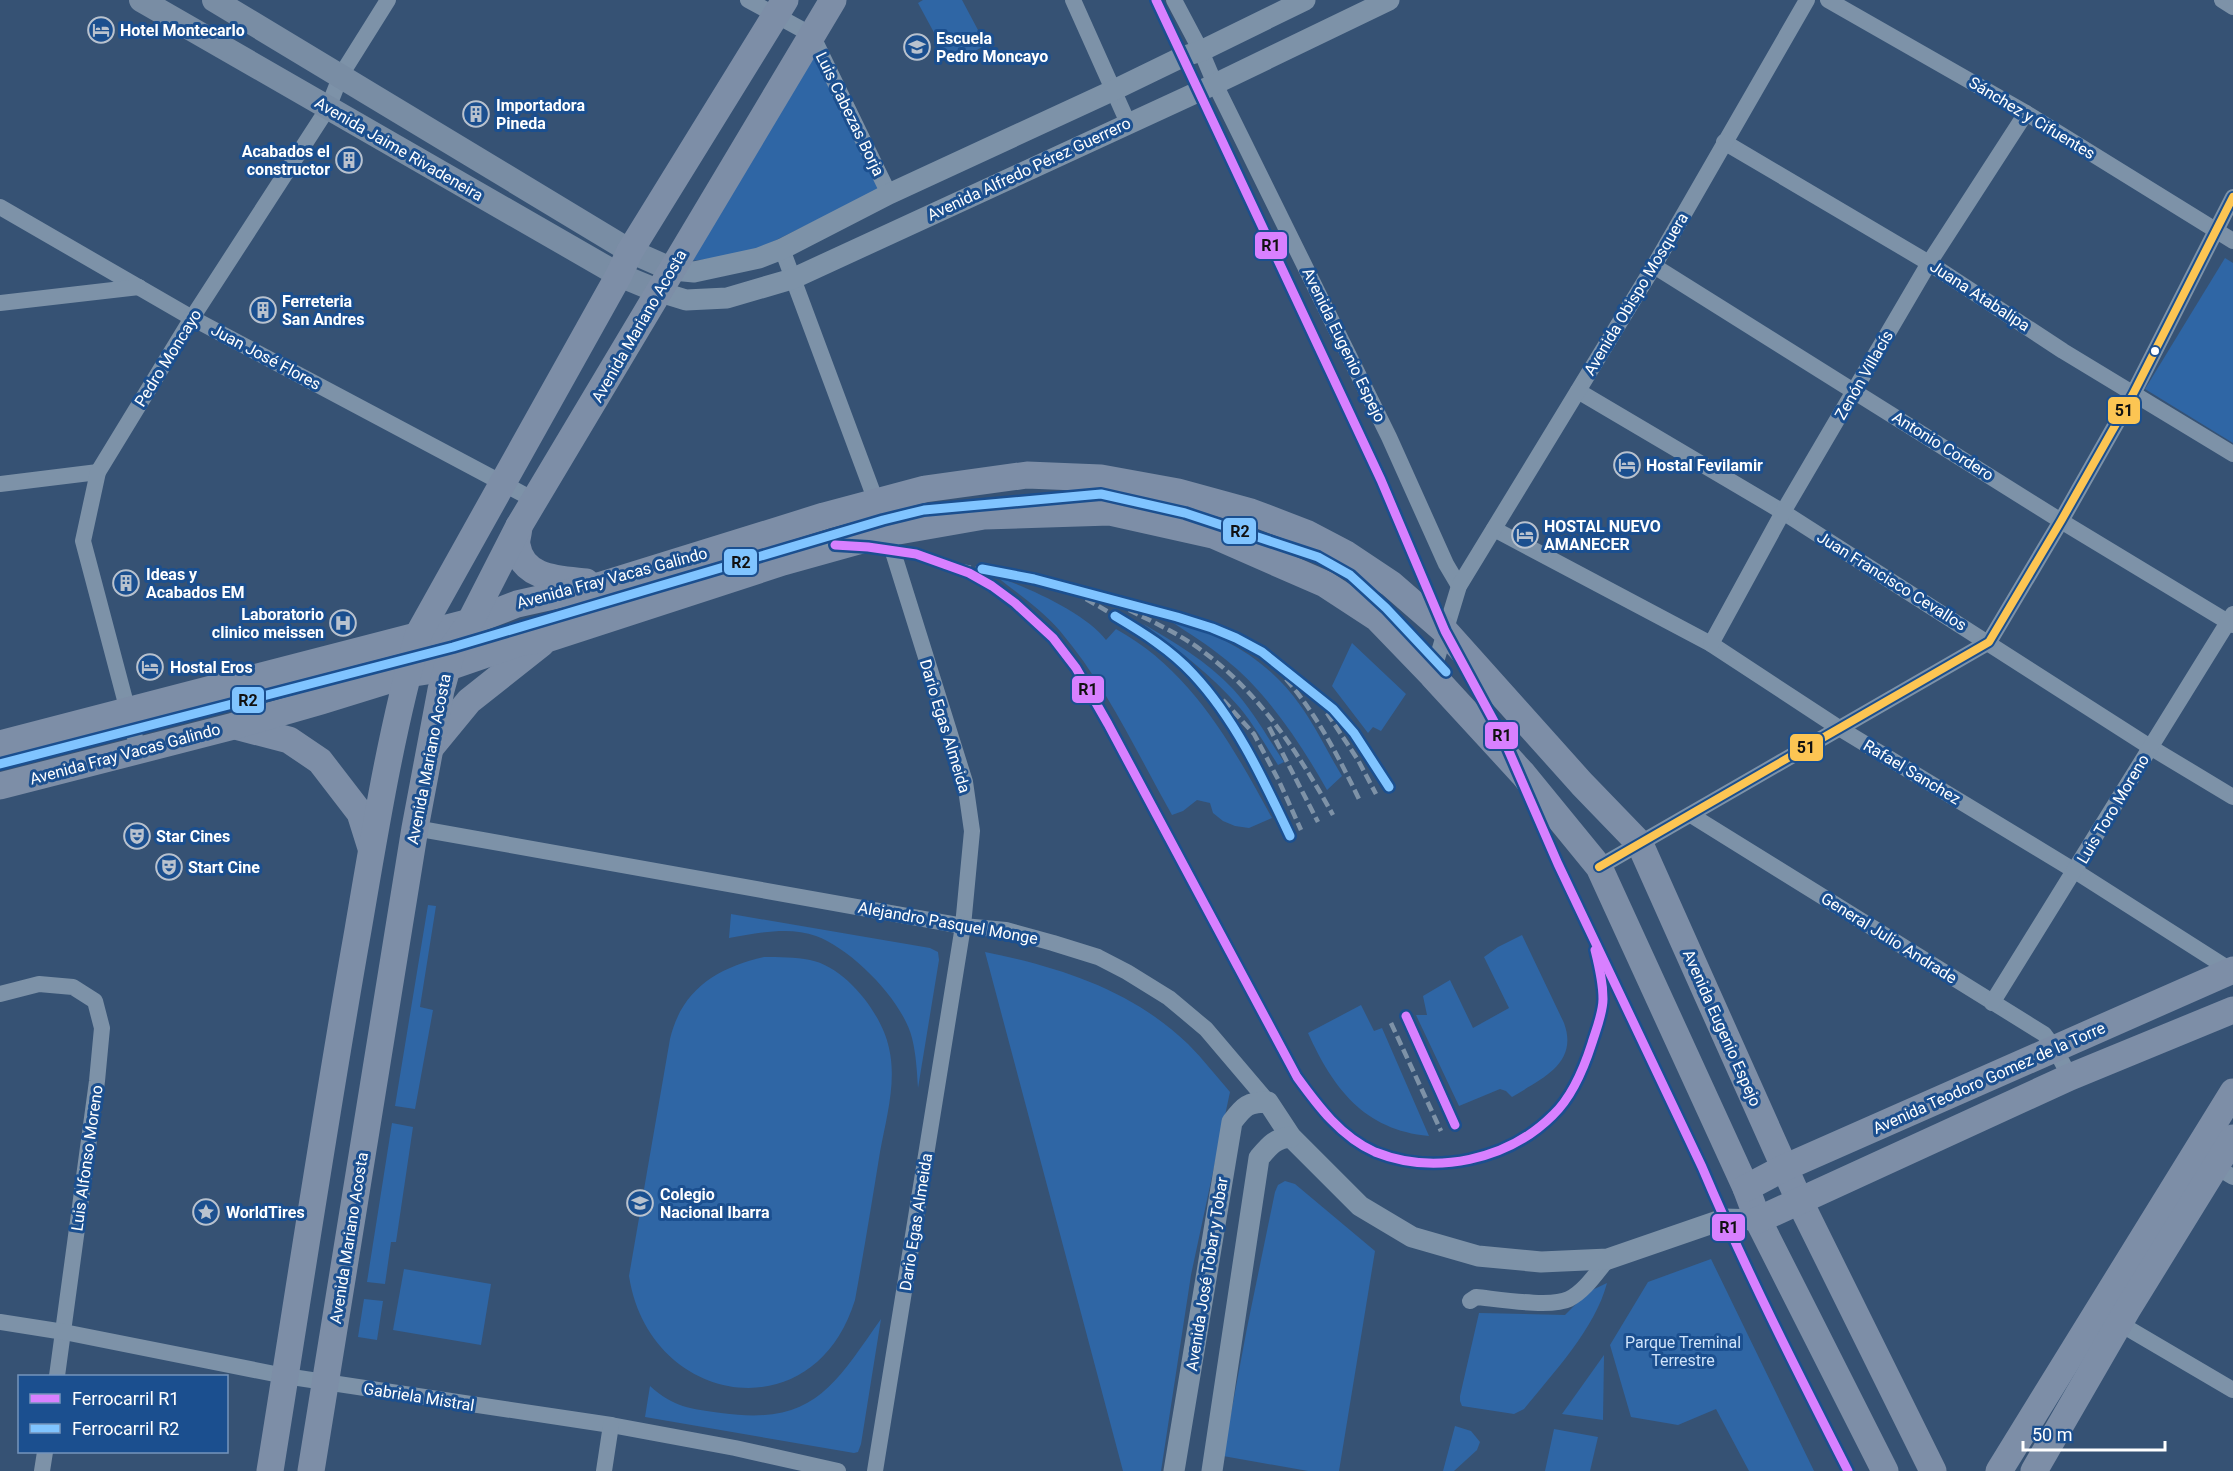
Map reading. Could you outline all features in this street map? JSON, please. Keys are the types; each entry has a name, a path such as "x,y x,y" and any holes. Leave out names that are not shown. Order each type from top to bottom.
{"main road":[{"name":"Avenida Jaime Rivadeneira","path":"141,0 328,108 624,263 666,281"},
{"name":"Avenida Jaime Rivadeneira","path":"214,0 342,75 624,263"},
{"name":"Avenida Mariano Acosta","path":"311,1471 415,828 446,668 453,647 470,622 519,526 833,0"},
{"path":"270,1471 328,1098 372,850 408,674 419,633 624,263 780,8"},
{"name":"Avenida Fray Vacas Galindo","path":"0,744 386,644 419,633 470,622 517,604 602,585 824,516 876,504 925,489 1027,475 1101,478 1178,492 1251,512 1306,532 1346,554 1391,584 1445,630"},
{"name":"Avenida Fray Vacas Galindo","path":"0,786 234,726 408,674 446,668 522,642 547,639 783,562 887,533 984,516 1110,512 1213,535 1325,584 1377,618 1432,675"},
{"path":"519,526 517,545 524,564 541,576 602,585"},
{"name":"Avenida Eugenio Espejo","path":"1445,630 1582,784 1640,844 1784,1168 1933,1471"},
{"path":"431,747 469,701 547,639"},
{"path":"1432,675 1523,774 1599,867 1746,1188 1758,1220 1885,1471"},
{"path":"234,726 289,740 320,761 360,813 372,850"},
{"name":"Avenida Teodoro Gomez de la Torre","path":"1746,1188 1784,1168 2232,970"},
{"name":"Avenida Teodoro Gomez de la Torre","path":"1758,1220 2070,1077 2233,1010"},
{"path":"2215,1166 2233,1092"},
{"path":"2004,1469 2233,1138"},
{"path":"2034,1471 2109,1316"}],"street":[{"name":"Pedro Moncayo","path":"138,749 83,541 98,472 192,318 328,108 342,75 388,0"},
{"name":"Luis Cabezas Borja","path":"748,0 780,8 812,35 889,194"},
{"path":"1073,0 1128,123"},
{"name":"Avenida Eugenio Espejo","path":"1174,0 1389,437 1446,564 1459,586"},
{"path":"666,281 694,272 759,258 782,249 889,194 1182,57 1201,51 1305,0"},
{"name":"Avenida Alfredo Pérez Guerrero","path":"666,281 686,300 727,298 792,279 1215,84 1389,0"},
{"name":"Avenida Obispo Mosquera","path":"1459,586 1654,266 1807,0"},
{"name":"Sánchez y Cifuentes","path":"1828,0 2026,113 2233,241"},
{"path":"2222,0 2233,7"},
{"name":"Zenón Villacís","path":"1711,644 1783,512 1929,263 2026,113"},
{"name":"Juana Atabalipa","path":"1724,142 1929,263 2133,394 2233,454"},
{"path":"1599,867 1989,642 2133,394 2233,197"},
{"name":"Juan José Flores","path":"0,207 192,318 536,501"},
{"name":"Dario Egas Almeida","path":"782,249 887,533 965,782 972,831 963,926 875,1471"},
{"name":"Antonio Cordero","path":"1654,266 2061,520 2231,620"},
{"path":"0,303 139,287"},
{"name":"Juan Francisco Cevallos","path":"1578,391 1783,512 2150,747 2233,797"},
{"path":"0,484 98,472"},
{"name":"Rafael Sanchez","path":"1494,529 1711,644 1839,728 2075,871 2232,970"},
{"path":"1432,675 1459,586"},
{"name":"Luis Toro Moreno","path":"1992,1003 2231,620"},
{"name":"General Julio Andrade","path":"1691,815 2044,1034 2055,1048 2070,1077"},
{"name":"Alejandro Pasquel Monge","path":"415,828 963,926 1006,930 1098,957 1169,998 1206,1029 1268,1102 1292,1137 1360,1206 1412,1238 1478,1256 1541,1262 1608,1259 1724,1219 1758,1220"},
{"name":"Luis Alfonso Moreno","path":"0,994 39,984 74,987 95,1001 102,1028 97,1082 57,1375"},
{"name":"Avenida José Tobar y Tobar","path":"1174,1471 1232,1122 1243,1108 1254,1102 1268,1102"},
{"name":"Avenida José Tobar y Tobar","path":"1212,1471 1259,1158 1270,1144 1280,1138 1292,1137"},
{"path":"1724,1219 1746,1188"},
{"path":"1470,1301 1476,1297 1554,1303 1568,1299 1583,1289 1608,1259"},
{"path":"2109,1316 2233,1390"},
{"name":"Gabriela Mistral","path":"0,1322 64,1332 326,1383 611,1425 735,1448 838,1471"},
{"path":"604,1471 611,1425"},
{"path":"42,1471 45,1453"}],"green space":[{"path":"923,0 962,0 986,45 951,64 918,3"},
{"path":"806,57 815,59 880,189 760,248 722,258 688,261"},
{"path":"2225,258 2233,263 2233,443 2145,389"},
{"path":"997,577 1056,602 1097,630 1106,640 1116,629 1143,646 1167,666 1208,712 1272,818 1249,828 1235,826 1223,821 1213,813 1210,803 1197,800 1183,811 1172,815 1120,720 1077,652 1046,616"},
{"path":"1172,622 1227,642 1274,675 1306,713 1342,776 1327,790 1294,737 1255,687 1219,654"},
{"path":"1142,623 1190,653 1223,679 1247,706 1284,762 1278,765 1245,715 1218,684"},
{"path":"1352,643 1406,694 1381,731 1373,727 1368,733 1332,686"},
{"path":"428,905 436,906 420,1007 433,1010 415,1109 395,1106"},
{"path":"731,914 930,948 938,952 939,960 918,1088 912,1038 907,1024 887,993 860,964 830,943 806,933 773,931 729,938"},
{"path":"1522,935 1564,1023 1567,1037 1562,1060 1555,1069 1512,1097 1500,1089 1459,1106 1416,1015 1427,1015 1423,996 1450,980 1473,1028 1509,1008 1484,957"},
{"path":"985,952 1067,973 1119,995 1166,1025 1188,1044 1230,1092 1191,1275 1161,1471 1123,1471"},
{"path":"764,957 810,960 823,964 849,982 879,1021 889,1048 892,1074 888,1114 855,1300 834,1343 805,1371 771,1386 734,1387 698,1376 667,1353 643,1320 629,1276 670,1039 676,1022 683,1007 704,983 731,967"},
{"path":"1361,1005 1374,1031 1382,1028 1429,1136 1406,1132 1386,1125 1369,1115 1340,1088 1318,1053 1308,1033"},
{"path":"392,1123 413,1127 396,1242 391,1242 385,1284 367,1282"},
{"path":"1285,1181 1295,1184 1375,1251 1339,1471 1308,1471 1223,1456 1275,1192 1278,1185"},
{"name":"Parque Treminal Terrestre","path":"1711,1259 1814,1471 1749,1471 1716,1409 1678,1425 1631,1417 1610,1345 1648,1282"},
{"path":"404,1269 491,1284 481,1345 393,1330"},
{"path":"1607,1283 1593,1317 1583,1334 1524,1409 1514,1414 1462,1406 1460,1396 1479,1313 1565,1315 1588,1292"},
{"path":"364,1299 383,1301 377,1340 358,1337"},
{"path":"881,1319 858,1452 645,1417 650,1386 675,1403 710,1412 752,1415 778,1413 799,1407 818,1396 834,1382"},
{"path":"1604,1355 1603,1420 1562,1414"},
{"path":"1455,1426 1471,1431 1480,1442 1477,1450 1454,1471 1443,1471"},
{"path":"1554,1429 1598,1437 1590,1471 1545,1471"}],"railway":[{"path":"1156,0 1381,480 1445,631 1496,724"},
{"path":"808,544 904,551 969,573 1015,603 1053,638 1076,668 1108,724 1297,1077 1340,1129 1362,1145 1398,1159 1446,1163 1471,1159 1495,1153 1517,1143 1538,1129 1555,1113 1573,1088 1582,1070 1602,1011 1601,974 1590,930"},
{"path":"961,566 1034,579 1177,617 1236,638 1262,652 1333,709 1354,733 1389,787"},
{"path":"1086,599 1154,641 1191,672 1207,690 1222,709 1247,750 1290,836"},
{"path":"1129,610 1196,647 1244,687 1292,748 1333,815"},
{"path":"1286,679 1318,723 1360,801"},
{"path":"1223,700 1254,734 1301,830"},
{"path":"1327,713 1358,760 1376,794"},
{"path":"1269,727 1318,822"},
{"path":"1406,1016 1455,1125"},
{"path":"1391,1023 1441,1131"}],"rail line":[{"name":"R1","path":"1156,0 1381,480 1445,631 1504,740 1558,864 1702,1167 1754,1283 1848,1471"},
{"name":"R2","path":"0,764 453,647 883,520 924,510 1101,494 1185,513 1318,557 1350,575 1386,608 1446,672"},
{"name":"R1","path":"835,545 916,554 969,573 1015,603 1053,638 1076,668 1108,724 1297,1077 1331,1120 1363,1146 1398,1159 1422,1163 1446,1163 1493,1153 1515,1143 1553,1115 1572,1091 1601,1016 1602,980 1595,950"},
{"name":"R2","path":"982,569 1034,579 1177,617 1236,638 1262,652 1333,709 1354,733 1389,787"},
{"name":"R2","path":"1115,616 1166,649 1193,674 1208,692 1248,751 1290,836"},
{"name":"R1","path":"1406,1016 1455,1125"}],"transit line":[{"name":"51","path":"1599,867 1989,642 2133,394 2233,197"}],"place":[{"name":"Hotel Montecarlo","path":"101,30"},
{"name":"Escuela Pedro Moncayo","path":"917,47"},
{"name":"Importadora Pineda","path":"476,114"},
{"name":"Acabados el constructor","path":"349,160"},
{"name":"Ferreteria San Andres","path":"263,310"},
{"name":"Hostal Fevilamir","path":"1627,465"},
{"name":"HOSTAL NUEVO AMANECER","path":"1525,535"},
{"name":"Ideas y Acabados EM","path":"126,583"},
{"name":"Laboratorio clinico meissen","path":"343,623"},
{"name":"Hostal Eros","path":"150,667"},
{"name":"Star Cines","path":"137,836"},
{"name":"Start Cine","path":"169,867"},
{"name":"Colegio Nacional Ibarra","path":"640,1203"},
{"name":"WorldTires","path":"206,1212"}]}
